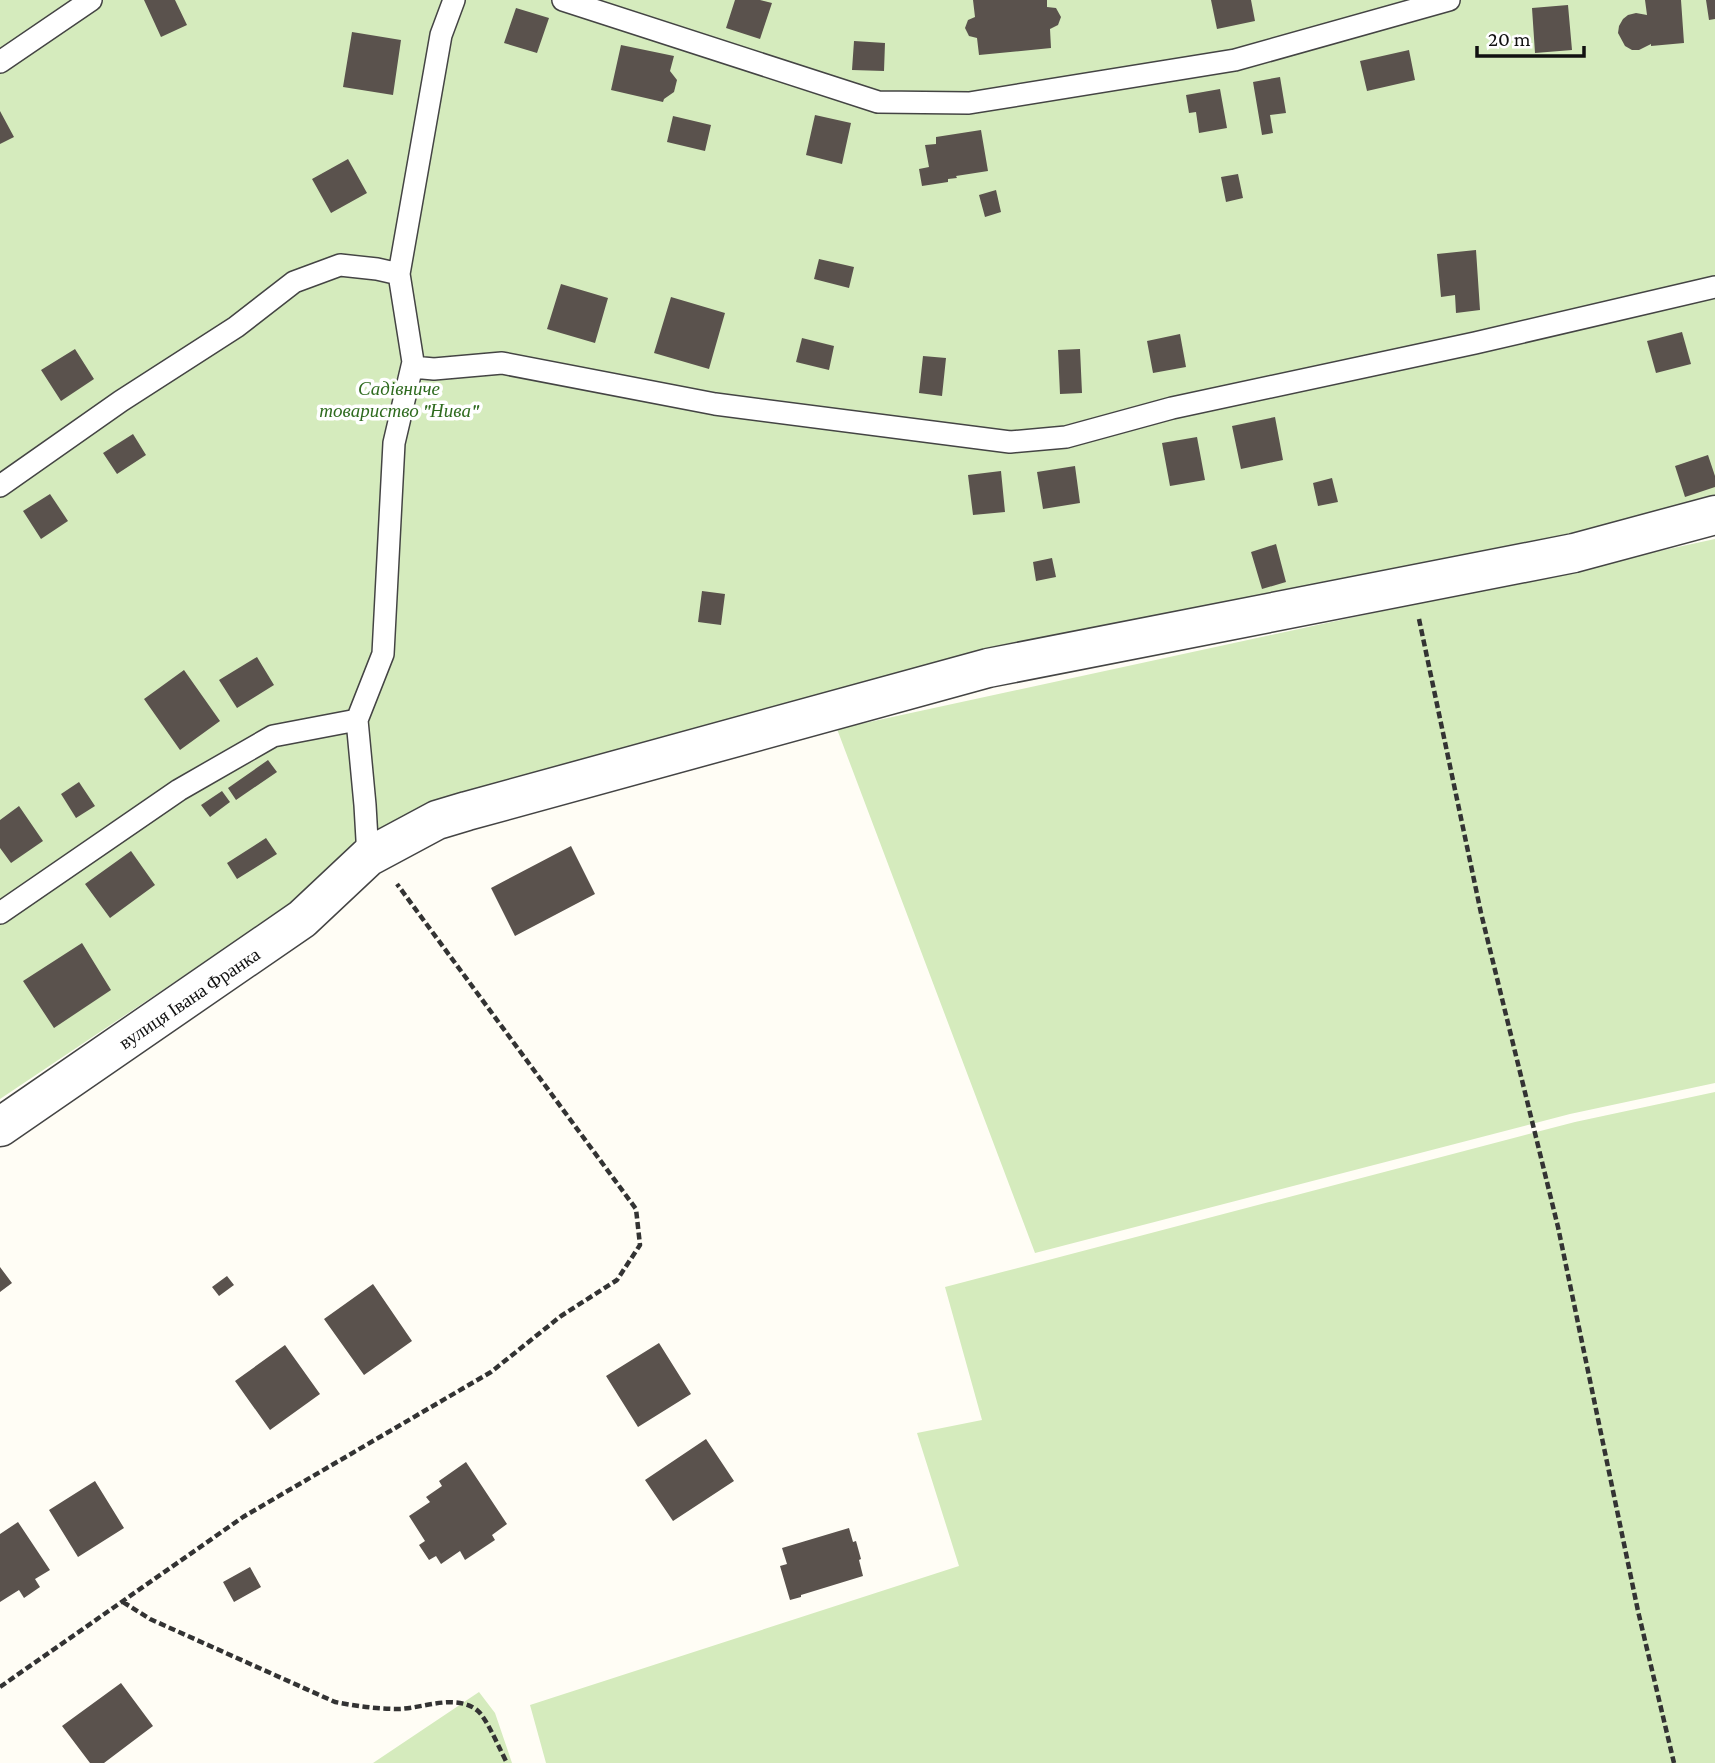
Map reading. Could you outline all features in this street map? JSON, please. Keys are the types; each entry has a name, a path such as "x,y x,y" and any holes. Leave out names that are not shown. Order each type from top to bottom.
{"street":[{"name":"вулиця Івана Франка","path":"0,1127 302,919 368,857 437,820 988,668 1574,553 1715,515"}],"lane":[{"path":"0,62 92,0"},
{"path":"368,857 357,720 383,654 394,443 413,362 399,274 441,36 454,0"},
{"path":"563,0 878,102 969,103 1235,60 1449,0"},
{"path":"0,486 121,401 236,327 294,282 340,265 399,274"},
{"path":"412,367 434,369 502,363 715,404 1010,442 1066,437 1172,408 1475,343 1715,287"},
{"path":"0,913 179,790 273,736 357,720"}],"path":[{"path":"1411,584 1481,913 1558,1227 1638,1611 1674,1763"},
{"path":"0,1687 243,1517 491,1372 561,1316 617,1280 640,1245 636,1209 398,885 368,857"},
{"path":"122,1602 150,1619 335,1702 365,1708 402,1709 465,1702 480,1712 507,1763"}],"green space":[{"name":"Садівниче товариство \"Нива\"","path":"0,0 1715,0 1715,507 636,746 279,912 0,1099"},
{"path":"1715,539 1715,1083 1570,1114 1035,1253 837,729"},
{"path":"1715,1092 1715,1763 546,1763 530,1705 959,1566 917,1433 982,1420 945,1287 1575,1122"},
{"path":"479,1692 495,1713 512,1763 373,1763"}],"building":[{"path":"144,0 175,0 187,25 161,37"},
{"path":"735,0 772,3 760,39 726,28"},
{"path":"973,0 1047,0 1047,7 1056,8 1061,17 1058,25 1050,29 1051,48 979,55 977,38 969,36 965,28 968,20 975,17"},
{"path":"1211,0 1251,0 1255,21 1217,29"},
{"path":"1645,0 1681,0 1684,43 1651,44 1639,50 1625,46 1618,33 1619,26 1628,15 1647,15"},
{"path":"1706,0 1715,0 1715,19 1709,20"},
{"path":"1568,5 1572,50 1535,53 1532,8"},
{"path":"516,8 549,18 537,53 504,43"},
{"path":"352,32 401,40 393,95 343,87"},
{"path":"854,41 885,43 884,71 852,70"},
{"path":"621,45 674,56 670,71 677,80 674,92 663,102 611,90"},
{"path":"1409,50 1415,80 1367,91 1360,61"},
{"path":"1280,77 1286,113 1270,115 1273,133 1262,135 1253,82"},
{"path":"1220,89 1227,128 1199,133 1196,112 1189,113 1186,95"},
{"path":"0,111 14,137 0,144"},
{"path":"815,115 851,123 842,164 806,155"},
{"path":"673,116 711,125 705,151 667,142"},
{"path":"981,130 988,171 956,176 957,178 948,179 948,182 922,186 919,169 929,167 925,145 936,144 936,137"},
{"path":"348,159 367,193 331,213 312,179"},
{"path":"1238,174 1243,198 1226,202 1221,177"},
{"path":"996,190 1001,212 985,217 979,195"},
{"path":"1476,250 1480,310 1456,313 1455,295 1441,297 1437,254"},
{"path":"819,259 854,267 849,288 814,279"},
{"path":"561,284 608,298 595,343 547,329"},
{"path":"671,297 725,313 709,369 654,353"},
{"path":"1682,332 1691,364 1656,373 1647,341"},
{"path":"1180,334 1186,367 1153,373 1147,341"},
{"path":"802,338 834,346 829,370 796,362"},
{"path":"75,349 94,379 61,401 41,370"},
{"path":"1080,349 1082,393 1060,394 1058,350"},
{"path":"923,356 946,358 942,396 919,393"},
{"path":"1275,417 1283,460 1241,469 1232,426"},
{"path":"133,434 146,455 117,474 103,453"},
{"path":"1197,437 1205,480 1170,486 1162,443"},
{"path":"1708,455 1715,476 1715,487 1685,497 1675,466"},
{"path":"1075,466 1080,503 1043,509 1037,472"},
{"path":"1001,471 1005,512 973,515 968,475"},
{"path":"1332,478 1338,502 1318,506 1313,483"},
{"path":"50,494 68,521 41,539 23,511"},
{"path":"1276,544 1286,582 1262,589 1251,552"},
{"path":"1052,558 1056,577 1036,581 1033,562"},
{"path":"702,591 725,594 721,625 698,622"},
{"path":"257,657 274,685 237,708 219,680"},
{"path":"184,670 220,721 180,750 144,699"},
{"path":"268,760 277,772 236,800 228,788"},
{"path":"79,782 95,806 76,818 61,794"},
{"path":"222,791 230,802 210,817 201,805"},
{"path":"19,806 43,841 11,863 0,848 0,820"},
{"path":"266,838 277,854 237,879 227,863"},
{"path":"571,846 595,894 515,936 491,888"},
{"path":"131,851 155,885 110,918 85,884"},
{"path":"82,943 111,990 54,1028 23,981"},
{"path":"0,1267 12,1283 0,1292"},
{"path":"227,1276 234,1285 219,1296 212,1287"},
{"path":"373,1284 412,1341 364,1375 324,1319"},
{"path":"659,1343 691,1394 638,1427 606,1376"},
{"path":"285,1345 320,1394 270,1430 235,1381"},
{"path":"706,1439 734,1481 673,1521 645,1480"},
{"path":"466,1462 507,1524 492,1535 495,1540 465,1560 460,1551 441,1564 436,1556 429,1560 419,1545 425,1541 409,1516 430,1502 426,1497 442,1486 439,1481"},
{"path":"95,1481 124,1528 78,1557 49,1510"},
{"path":"18,1522 50,1570 35,1579 40,1587 24,1598 19,1590 0,1602 0,1534"},
{"path":"849,1528 853,1542 856,1541 863,1576 790,1600 780,1566 787,1564 782,1548"},
{"path":"250,1567 261,1587 234,1602 223,1582"},
{"path":"121,1683 153,1726 104,1763 90,1763 62,1726"}]}
